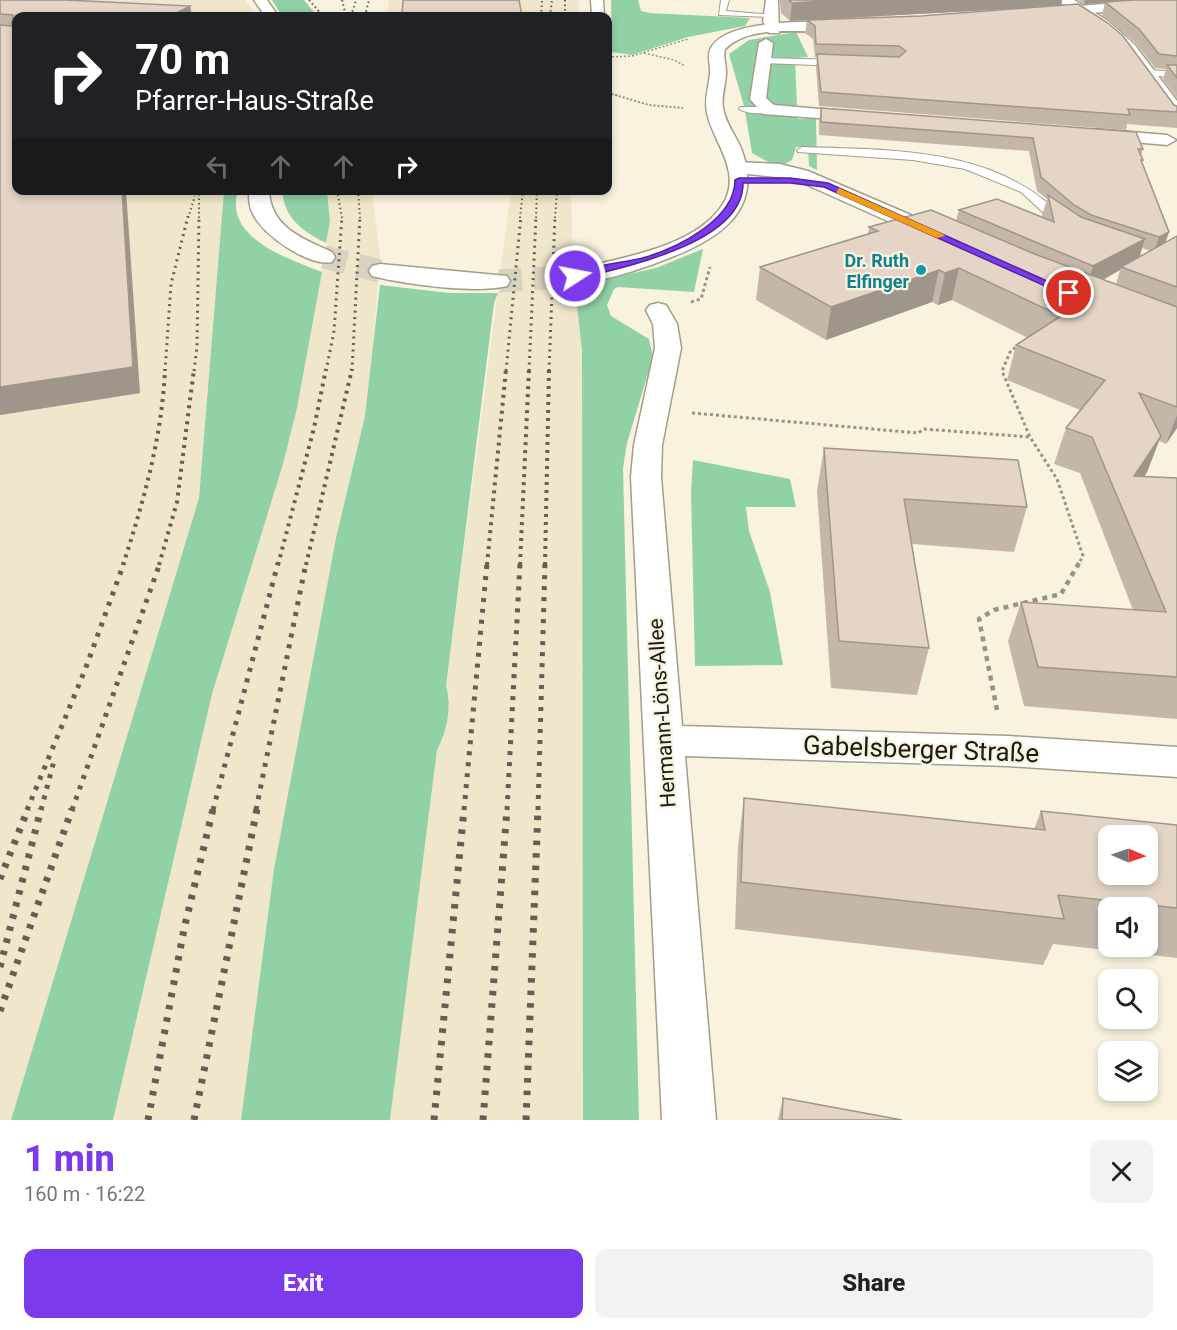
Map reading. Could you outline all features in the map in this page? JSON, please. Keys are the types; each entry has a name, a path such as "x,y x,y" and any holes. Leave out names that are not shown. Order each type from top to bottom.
{"street":[{"path":"772,0 770,29 758,99 769,110 889,119"},
{"path":"1065,0 1110,30 1151,74 1177,115"},
{"path":"1025,14 1177,2"},
{"path":"575,276 623,267 677,247 716,224 733,205 739,190 738,174 732,148 721,131 715,108 714,93 718,74 715,55 722,43 770,29 864,25"},
{"path":"718,74 737,100 739,124 732,148"},
{"path":"1074,133 1172,144"},
{"path":"738,174 825,185 957,244"},
{"path":"259,195 259,207 267,221 283,235 324,257"},
{"path":"380,271 454,280 499,281"},
{"name":"Hermann-Löns-Allee","path":"658,310 668,335 668,348 648,445 646,477 688,1120"},
{"name":"Gabelsberger Straße","path":"664,740 1008,751 1177,762"}],"lane":[{"path":"725,0 722,13 770,29"},
{"path":"763,61 853,63"},
{"path":"1151,74 1177,75"},
{"path":"737,100 769,110"},
{"path":"802,150 908,156 952,163 1016,184 1027,190 1058,221 1076,231"}],"path":[{"path":"612,57 643,53 690,38"},
{"path":"643,53 674,60 692,70"},
{"path":"612,94 649,105 688,108"},
{"path":"1008,751 990,680 979,619 994,610 1061,594 1083,556 1057,479 1030,437 1002,371 1011,350 1031,341"},
{"path":"656,410 918,433 924,429 1030,437"}],"shaded area":[{"path":"0,0 245,0 253,12 12,12"},
{"path":"389,0 579,0 579,12 388,12"},
{"path":"0,42 12,153 12,195 224,195 199,498 11,1120 0,1120"},
{"path":"327,195 372,195 380,255 372,364 365,416 336,538 274,869 241,1120 113,1120 212,694 283,464 297,408 330,221"},
{"path":"510,195 571,195 573,259 582,351 583,1120 390,1120 437,750 443,740 449,696 446,686"}],"green space":[{"path":"272,0 304,0 314,12 280,12"},
{"path":"611,0 638,0 641,11 650,13 750,18 745,26 688,37 632,55 612,52"},
{"path":"796,32 808,57 795,58 797,107 744,106 729,54 749,40"},
{"path":"745,111 797,114 798,119 816,119 817,170 809,166 808,148 796,147 792,160 783,165 768,162 752,153"},
{"path":"224,195 238,195 236,207 240,222 249,234 277,253 322,272 297,408 283,464 212,694 113,1120 11,1120 199,498"},
{"path":"283,195 327,195 330,221 326,243 309,234 296,223"},
{"path":"703,249 694,292 618,287 614,289 607,305 611,316 649,339 653,357 627,443 623,468 639,1120 583,1120 582,351 575,286 656,268"},
{"path":"380,285 449,293 498,293 494,303 446,686 449,701 448,718 437,750 390,1120 241,1120 274,869 336,538 365,416"},
{"path":"693,460 790,479 796,507 746,507 749,531 770,592 783,665 695,666 691,492"}],"building":[{"path":"0,0 66,0 190,6 179,12 12,12 12,15 0,14"},
{"path":"403,0 519,0 521,12 402,12"},
{"path":"789,0 839,0 792,3"},
{"path":"1177,0 1177,56 1159,54 1139,29 1105,2"},
{"path":"1078,4 1108,23 1123,36 1177,106 1177,112 1128,109 1130,115 821,92 817,54 899,57 906,51 899,46 816,44 815,26 807,20 921,16"},
{"path":"0,25 12,26 12,195 122,195 133,367 0,387"},
{"path":"1167,65 1177,65 1177,78"},
{"path":"821,108 1136,132 1143,149 1138,149 1143,160 1141,160 1169,232 1159,237 1091,215 1074,205 1041,177 1033,138 821,122"},
{"path":"1048,195 1081,217 1145,239 1093,266 959,210 997,199 1054,222"},
{"path":"931,210 1032,253 1177,307 1177,407 1139,393 1161,436 1134,476 1177,478 1177,677 1038,667 1021,602 1166,612 1092,437 1066,428 1105,380 1016,345 1061,316 959,268 945,273 939,270 831,307 760,267 878,231 869,227"},
{"path":"1177,236 1177,287 1121,267"},
{"path":"824,448 1018,460 1027,507 904,499 929,648 839,641"},
{"path":"744,798 1045,830 1041,811 1177,825 1177,908 1158,906 1158,897 1098,897 1098,899 1058,895 1064,919 741,882"},
{"path":"783,1098 902,1120 782,1120"}],"tunnel":[{"path":"324,257 380,271"},
{"path":"499,281 575,276"}],"railway":[{"path":"309,0 320,12"},
{"path":"342,0 345,12"},
{"path":"352,12 356,0"},
{"path":"366,12 369,0"},
{"path":"541,12 542,0"},
{"path":"550,12 552,0"},
{"path":"565,0 565,12"},
{"path":"199,195 199,216"},
{"path":"338,195 342,217"},
{"path":"358,195 360,217"},
{"path":"520,218 522,195"},
{"path":"536,218 537,195"},
{"path":"555,218 557,195"},
{"path":"188,218 195,196"},
{"path":"165,371 171,284 188,216"},
{"path":"194,371 197,347 199,216"},
{"path":"506,371 521,216"},
{"path":"529,371 536,216"},
{"path":"549,371 555,216"},
{"path":"326,371 334,331 342,217"},
{"path":"352,371 360,217"},
{"path":"123,565 151,468 160,419 165,369"},
{"path":"159,565 177,502 194,369"},
{"path":"278,565 314,428 326,369"},
{"path":"306,565 352,369"},
{"path":"487,565 506,369"},
{"path":"520,565 529,369"},
{"path":"545,565 549,369"},
{"path":"27,810 85,670 124,563"},
{"path":"72,810 160,563"},
{"path":"213,810 278,563"},
{"path":"256,810 306,563"},
{"path":"464,810 487,563"},
{"path":"507,810 520,563"},
{"path":"538,810 545,563"},
{"path":"41,810 54,761"},
{"path":"0,879 28,809"},
{"path":"0,967 41,809"},
{"path":"0,1011 72,809"},
{"path":"148,1120 184,929 213,809"},
{"path":"194,1120 257,809"},
{"path":"434,1120 464,809"},
{"path":"483,1120 507,809"},
{"path":"526,1120 538,809"}],"slow traffic":[{"path":"839,191 940,236"}],"place":[{"name":"Dr. Ruth Elfinger","path":"921,270"}],"route":[{"path":"575,276 623,267 651,258 701,234 727,214 737,198 739,180 790,181 825,185 1069,293"}]}
